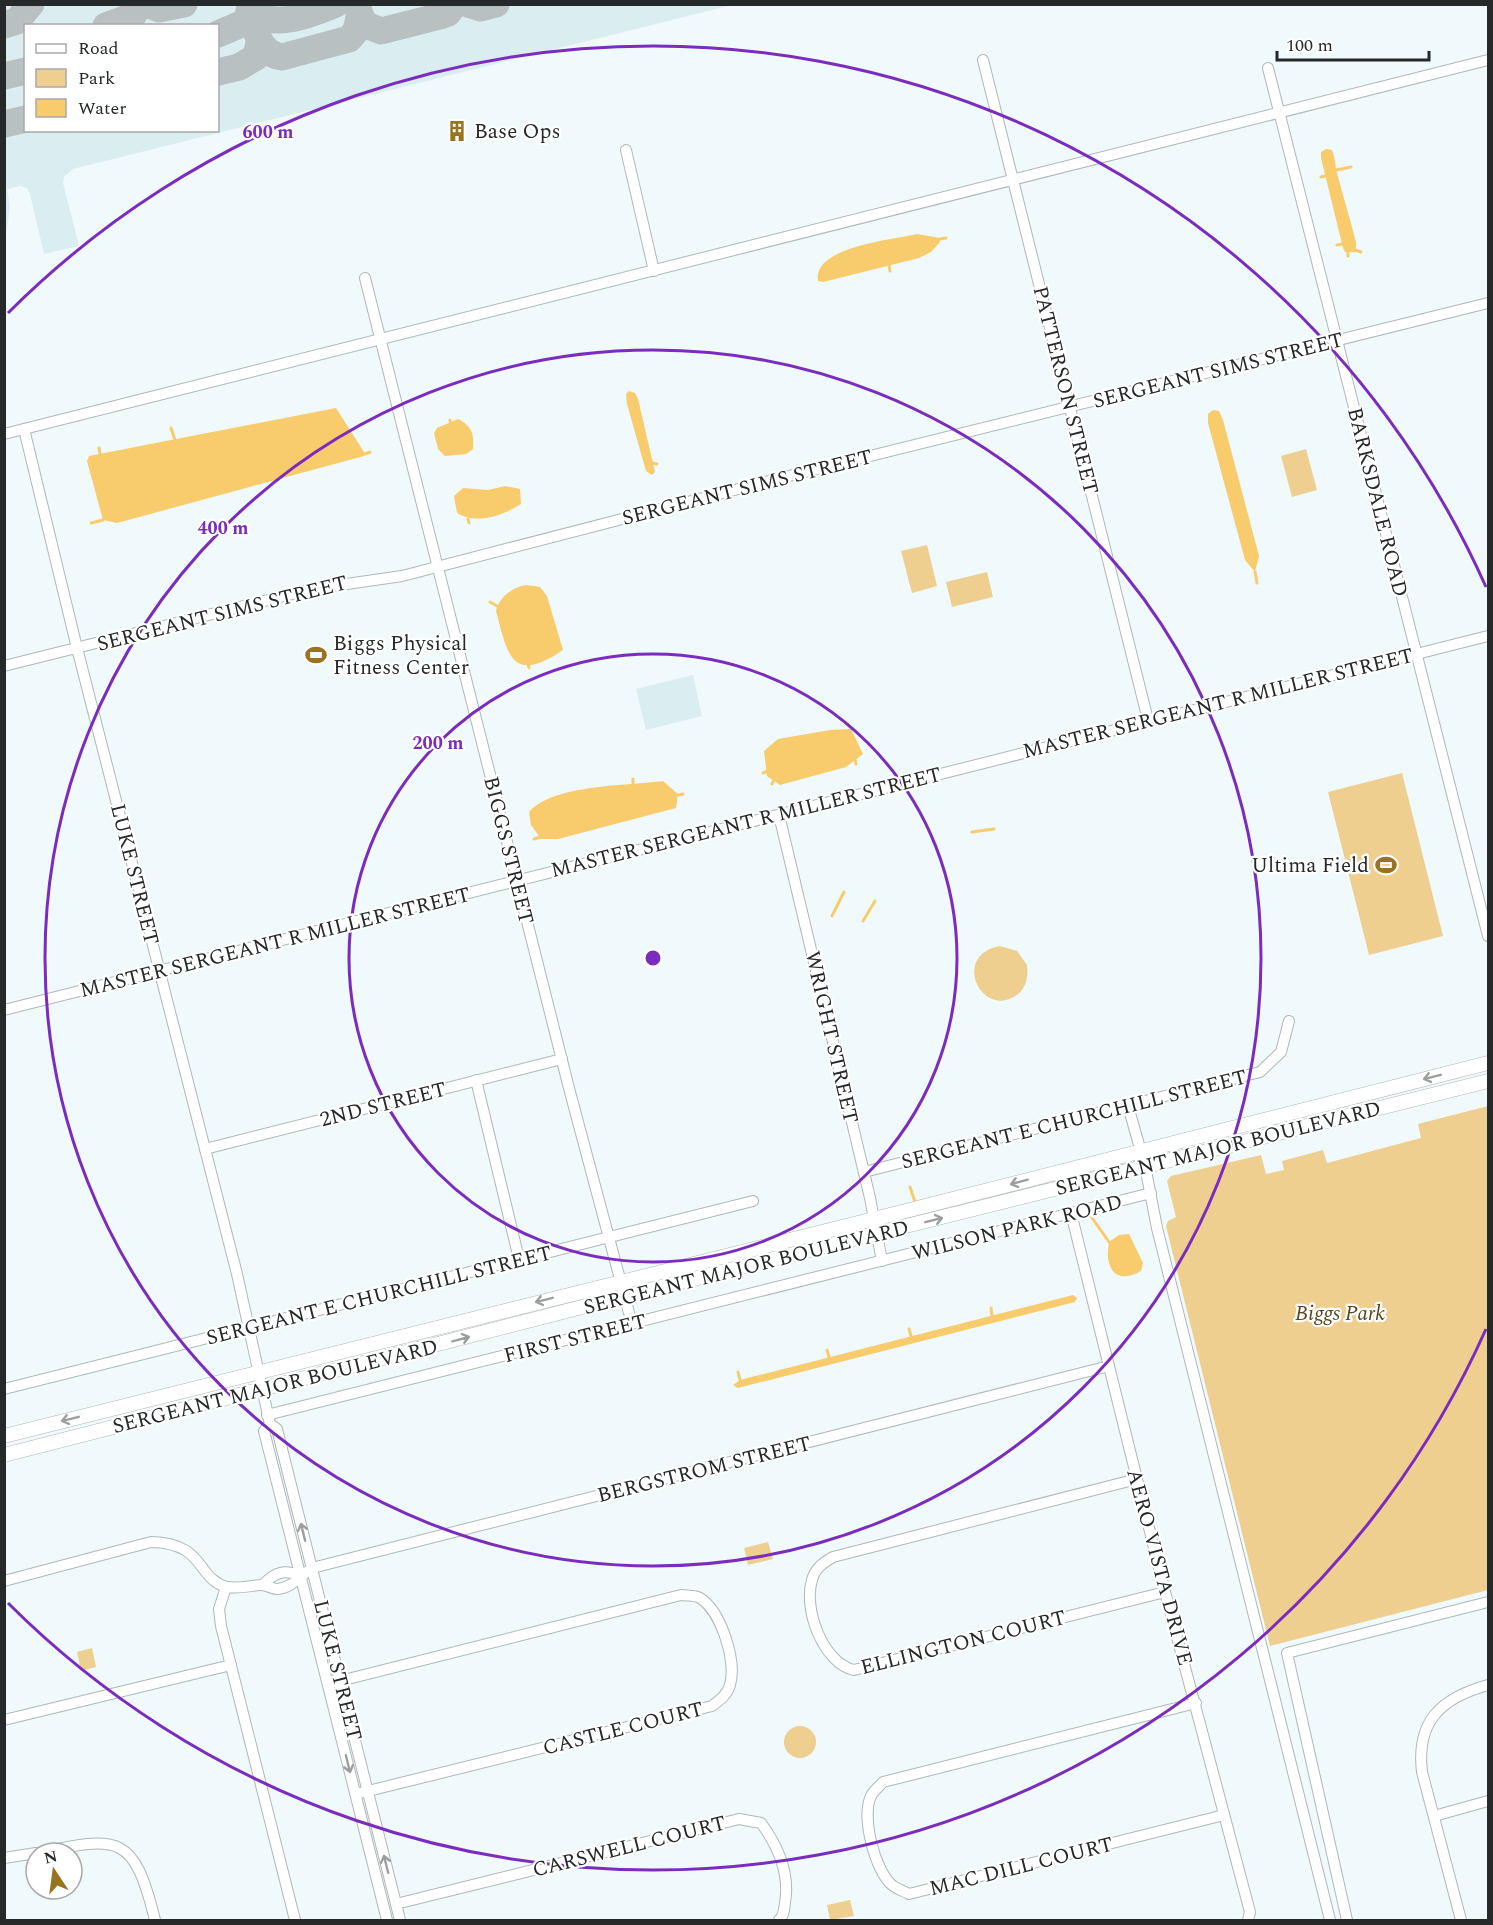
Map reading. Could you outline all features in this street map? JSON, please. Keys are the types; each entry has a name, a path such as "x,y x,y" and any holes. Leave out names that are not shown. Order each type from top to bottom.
{"street":[{"name":"PATTERSON STREET","path":"983,60 1011,180 1148,720"},
{"path":"4,434 1488,60"},
{"name":"BARKSDALE ROAD","path":"1268,68 1488,936"},
{"path":"626,150 654,271"},
{"name":"BIGGS STREET","path":"365,278 562,1059 632,1324"},
{"name":"SERGEANT SIMS STREET","path":"4,666 312,589 402,576 1070,406 1488,303"},
{"name":"LUKE STREET","path":"24,429 77,648 250,1327 268,1419 264,1431 387,1920"},
{"name":"MASTER SERGEANT R MILLER STREET","path":"4,1010 1488,636"},
{"name":"WRIGHT STREET","path":"779,814 864,1172 882,1261"},
{"name":"SERGEANT E CHURCHILL STREET","path":"864,1172 1260,1072 1281,1052 1289,1021"},
{"name":"2ND STREET","path":"205,1149 562,1059"},
{"name":"SERGEANT MAJOR BOULEVARD","path":"4,1436 1488,1063"},
{"path":"476,1080 519,1259"},
{"name":"SERGEANT MAJOR BOULEVARD","path":"4,1455 625,1296 878,1235 1488,1081"},
{"path":"1128,1106 1145,1166 1156,1228 1330,1920"},
{"name":"WILSON PARK ROAD","path":"882,1261 1151,1193"},
{"name":"SERGEANT E CHURCHILL STREET","path":"4,1389 753,1201"},
{"name":"AERO VISTA DRIVE","path":"1071,1214 1165,1592 1250,1912 1248,1920"},
{"name":"FIRST STREET","path":"268,1419 882,1261"},
{"name":"BERGSTROM STREET","path":"226,1587 264,1584 275,1589 292,1585 312,1568 1109,1366"},
{"name":"LUKE STREET","path":"268,1419 277,1429 400,1920"},
{"name":"ELLINGTON COURT","path":"1137,1479 833,1557 820,1564 811,1581 814,1621 829,1656 842,1667 854,1670 1165,1592"},
{"path":"4,1581 151,1542 169,1542 192,1553 215,1580 226,1587 219,1609 295,1920"},
{"name":"CASTLE COURT","path":"328,1684 681,1595 698,1597 712,1608 727,1643 730,1684 723,1698 712,1706 356,1794"},
{"path":"1347,1920 1287,1653 1488,1602"},
{"path":"4,1720 231,1665"},
{"path":"1461,1920 1422,1772 1420,1750 1426,1728 1439,1708 1462,1692 1488,1685"},
{"name":"MAC DILL COURT","path":"1196,1703 883,1782 870,1796 868,1820 871,1844 881,1869 892,1886 909,1894 1224,1815"},
{"path":"1434,1816 1488,1801"},
{"name":"CARSWELL COURT","path":"396,1904 739,1818 761,1823 773,1840 783,1866 787,1892 783,1917 779,1920"},
{"path":"84,1842 109,1843 126,1852 137,1864 145,1880 155,1920"},
{"path":"4,1858 24,1855"}],"shaded area":[{"path":"5,4 732,4 73,169 64,177 63,183 79,246 44,254 27,188 21,186 7,189 10,207 5,241"},
{"path":"693,675 702,716 646,730 636,689"}],"green space":[{"path":"1306,449 1317,490 1292,497 1281,456"},
{"path":"927,545 937,586 912,593 901,551"},
{"path":"987,572 993,597 952,607 946,582"},
{"name":"Ultima Field","path":"1402,773 1443,936 1369,955 1328,792"},
{"path":"1000,946 1017,951 1027,965 1027,978 1023,989 1017,995 1004,1000 993,999 983,993 974,972 977,961 985,952"},
{"name":"Biggs Park","path":"1488,1106 1488,1590 1270,1646 1166,1226 1168,1221 1176,1217 1167,1181 1171,1176 1261,1155 1266,1174 1284,1170 1282,1161 1323,1150 1327,1163 1421,1138 1418,1124"},
{"path":"768,1542 773,1559 748,1565 744,1548"},
{"path":"92,1648 96,1667 81,1671 77,1652"},
{"path":"800,1726 811,1731 816,1742 811,1753 800,1758 789,1753 784,1742 789,1731"},
{"path":"850,1900 854,1916 830,1920 827,1905"}],"water":[{"path":"1326,149 1332,150 1333,153 1356,242 1355,252 1345,252 1343,248 1321,158 1321,152"},
{"path":"917,234 940,238 940,242 931,252 919,258 823,282 818,281 820,269 827,260 840,253 856,247"},
{"path":"629,391 635,393 638,399 655,472 652,475 646,471 627,404 626,394"},
{"path":"336,408 364,452 364,456 117,523 103,520 87,461 89,456"},
{"path":"1213,410 1219,411 1223,420 1259,556 1255,572 1245,560 1208,423 1208,414"},
{"path":"458,419 471,431 473,449 466,454 445,456 438,449 434,433 437,428"},
{"path":"505,486 520,489 521,504 490,517 473,518 457,513 454,496 463,488 488,490"},
{"path":"526,585 540,587 547,596 563,650 532,665 522,665 514,660 504,641 496,611 500,601 507,594"},
{"path":"851,729 863,754 846,767 780,785 767,776 764,751 778,739 830,730"},
{"path":"663,781 678,794 676,808 558,839 541,839 531,825 529,812 540,803 555,796 592,788"},
{"path":"1129,1234 1143,1263 1141,1271 1132,1275 1118,1275 1113,1272 1108,1259 1109,1242 1119,1235"},
{"path":"1073,1295 1077,1298 1075,1302 738,1388 733,1385 740,1380"}],"waterway":[{"path":"1336,170 1351,167"},
{"path":"1321,177 1325,176"},
{"path":"940,239 946,238"},
{"path":"1337,245 1342,244"},
{"path":"1355,250 1361,252"},
{"path":"889,266 890,271"},
{"path":"450,420 451,424"},
{"path":"171,428 175,440"},
{"path":"99,448 100,454"},
{"path":"365,454 370,452"},
{"path":"652,463 657,464"},
{"path":"468,519 469,523"},
{"path":"91,523 103,520"},
{"path":"1255,572 1257,583"},
{"path":"490,602 497,606"},
{"path":"528,664 529,668"},
{"path":"855,759 856,764"},
{"path":"763,773 768,771"},
{"path":"772,784 774,780"},
{"path":"678,795 683,794"},
{"path":"972,832 994,829"},
{"path":"534,839 541,837"},
{"path":"832,916 844,892"},
{"path":"863,921 875,901"},
{"path":"910,1187 916,1205"},
{"path":"1088,1212 1109,1242"},
{"path":"991,1308 992,1316"},
{"path":"909,1329 911,1336"},
{"path":"827,1350 829,1357"},
{"path":"738,1372 740,1380"}],"taxiway":[{"path":"4,25 17,21 31,4"},
{"path":"111,24 133,16 139,4"},
{"path":"146,4 159,9 184,4"},
{"path":"250,4 255,29 262,44 273,54 282,57 349,39 356,31 359,17"},
{"path":"250,8 258,15 279,20 303,16 336,4"},
{"path":"356,4 364,24 381,31 440,16 448,13 455,4"},
{"path":"468,4 481,8 496,4"},
{"path":"219,34 246,22 250,8"},
{"path":"219,72 239,67 256,57 259,43"},
{"path":"4,76 24,71"},
{"path":"4,124 24,119"}],"place":[{"name":"Base Ops","path":"457,131"},
{"name":"Biggs Physical Fitness Center","path":"316,655"},
{"name":"Ultima Field","path":"1386,865"}]}
